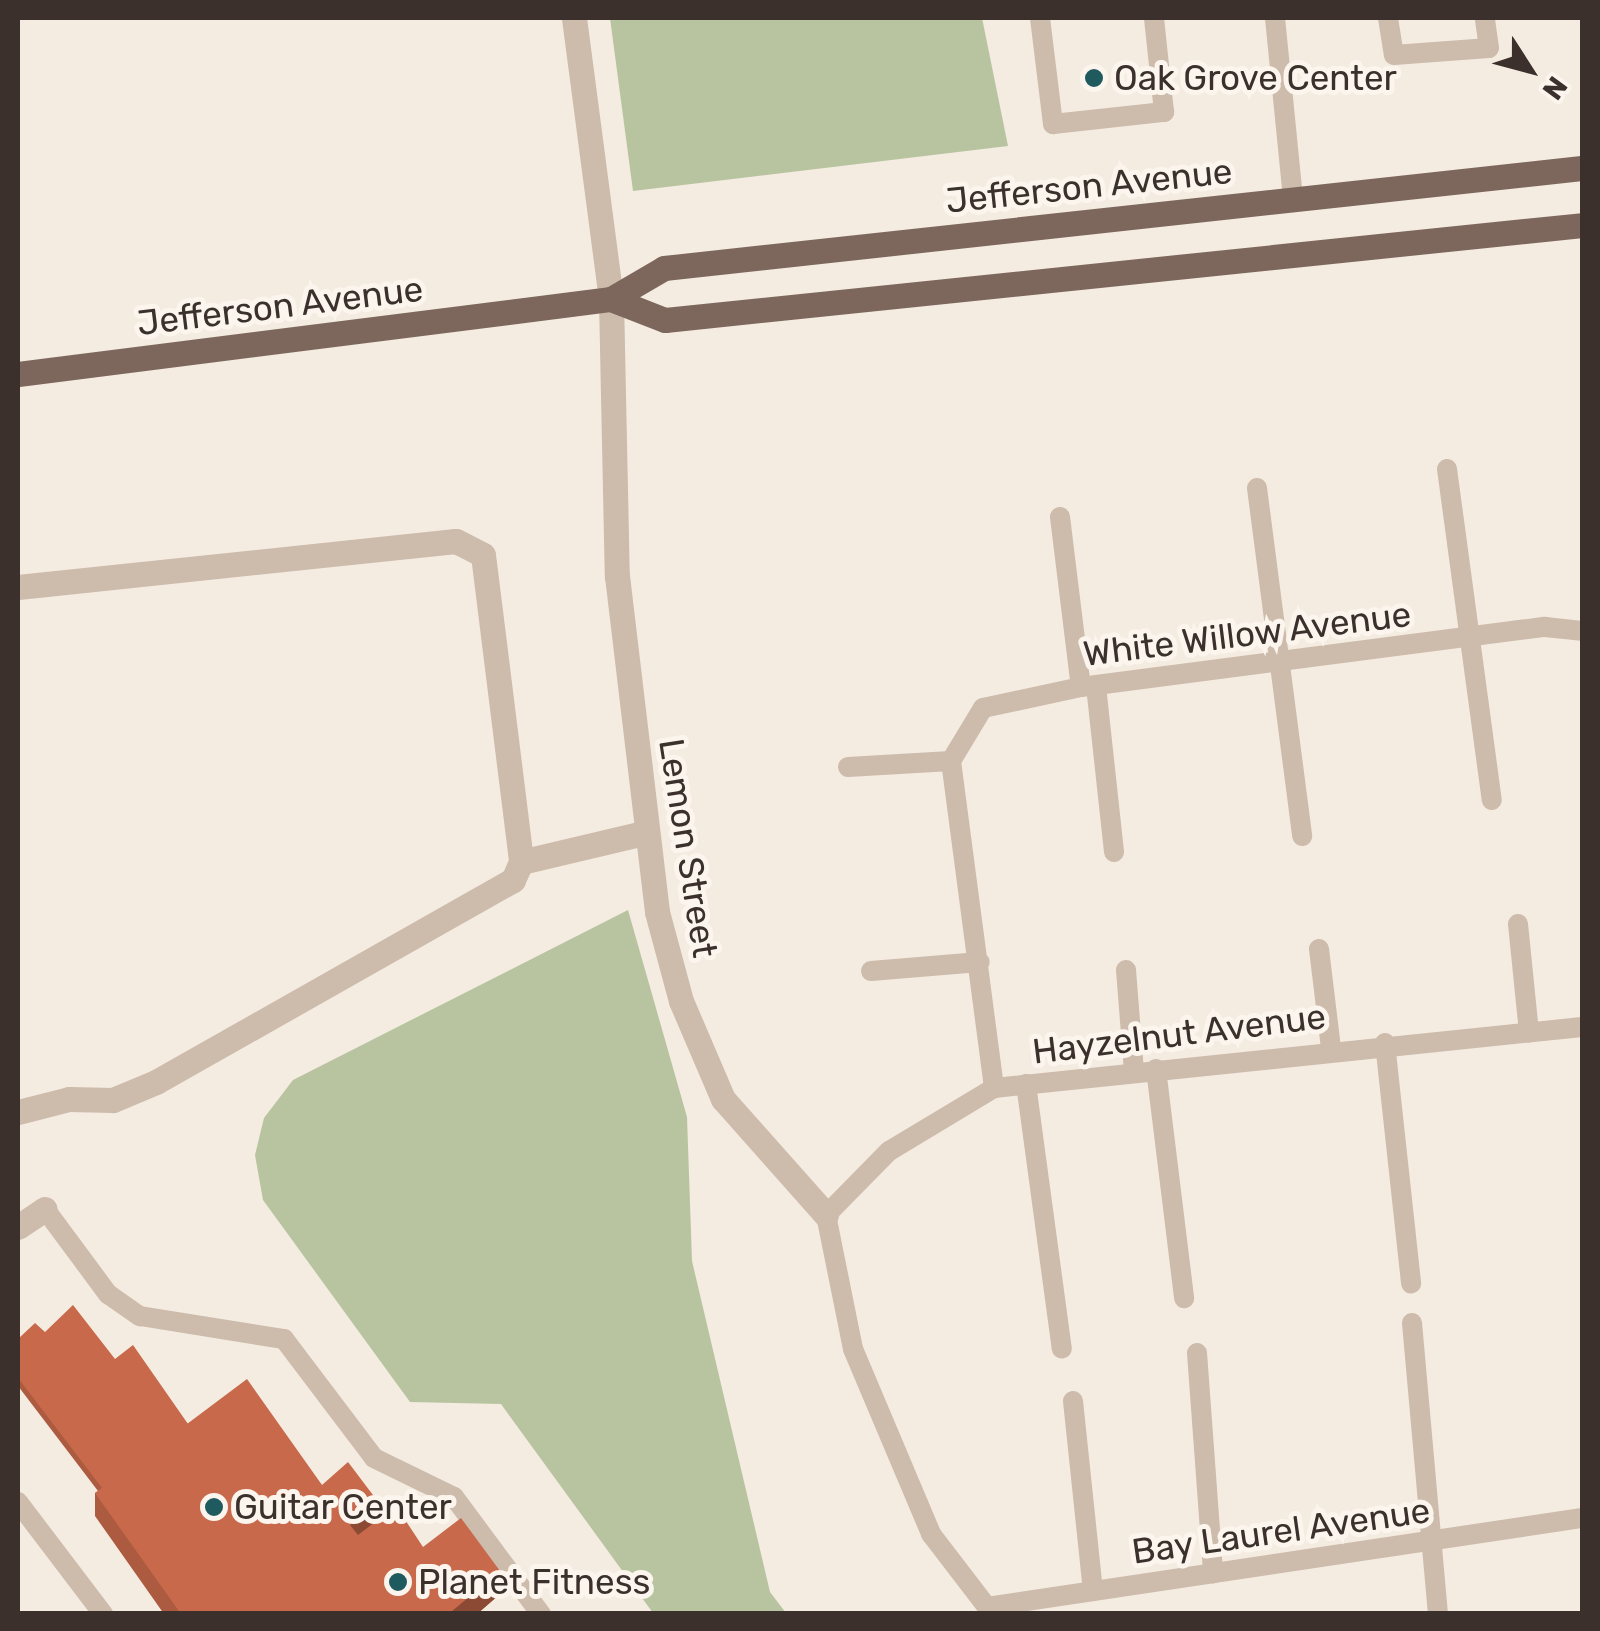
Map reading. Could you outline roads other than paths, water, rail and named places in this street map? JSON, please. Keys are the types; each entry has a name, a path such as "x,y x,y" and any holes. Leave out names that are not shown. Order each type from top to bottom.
{"main road":[{"name":"Jefferson Avenue","path":"18,374 611,299 664,268 1582,168"},
{"name":"Jefferson Avenue","path":"611,299 666,320 1582,225"}],"street":[{"name":"Lemon Street","path":"574,18 611,299 618,576 644,833 680,1001 723,1100 826,1215"},
{"path":"18,587 456,541 470,548 490,575 521,862 513,880 156,1082 112,1100 69,1098 18,1112"},
{"path":"521,862 644,833"},
{"path":"18,1227 46,1209"}],"lane":[{"path":"1040,18 1053,124 1164,112 1154,18"},
{"path":"1275,18 1293,199"},
{"path":"1388,18 1394,55 1489,48 1486,18"},
{"path":"1447,470 1492,800"},
{"path":"1257,488 1302,836"},
{"path":"1060,517 1114,852"},
{"name":"White Willow Avenue","path":"951,760 983,708 1088,686 1471,637 1582,631"},
{"path":"848,767 951,760 994,1088"},
{"path":"1518,924 1529,1032"},
{"path":"1320,949 1330,1048"},
{"path":"871,971 980,962"},
{"path":"1126,970 1134,1072"},
{"name":"Hayzelnut Avenue","path":"826,1215 889,1151 994,1088 1385,1042 1582,1027"},
{"path":"1385,1042 1411,1284"},
{"path":"1156,1069 1184,1298"},
{"path":"1026,1084 1062,1349"},
{"path":"46,1209 108,1294 140,1316 284,1339 374,1458 454,1496 542,1614"},
{"name":"Bay Laurel Avenue","path":"826,1215 853,1350 931,1534 988,1607 1582,1518"},
{"path":"1412,1323 1438,1614"},
{"path":"1197,1353 1212,1573"},
{"path":"1073,1401 1093,1591"},
{"path":"18,1502 102,1614"}],"place":[{"name":"Oak Grove Center","path":"1094,78"},
{"name":"Guitar Center","path":"214,1507"},
{"name":"Planet Fitness","path":"398,1582"}]}
